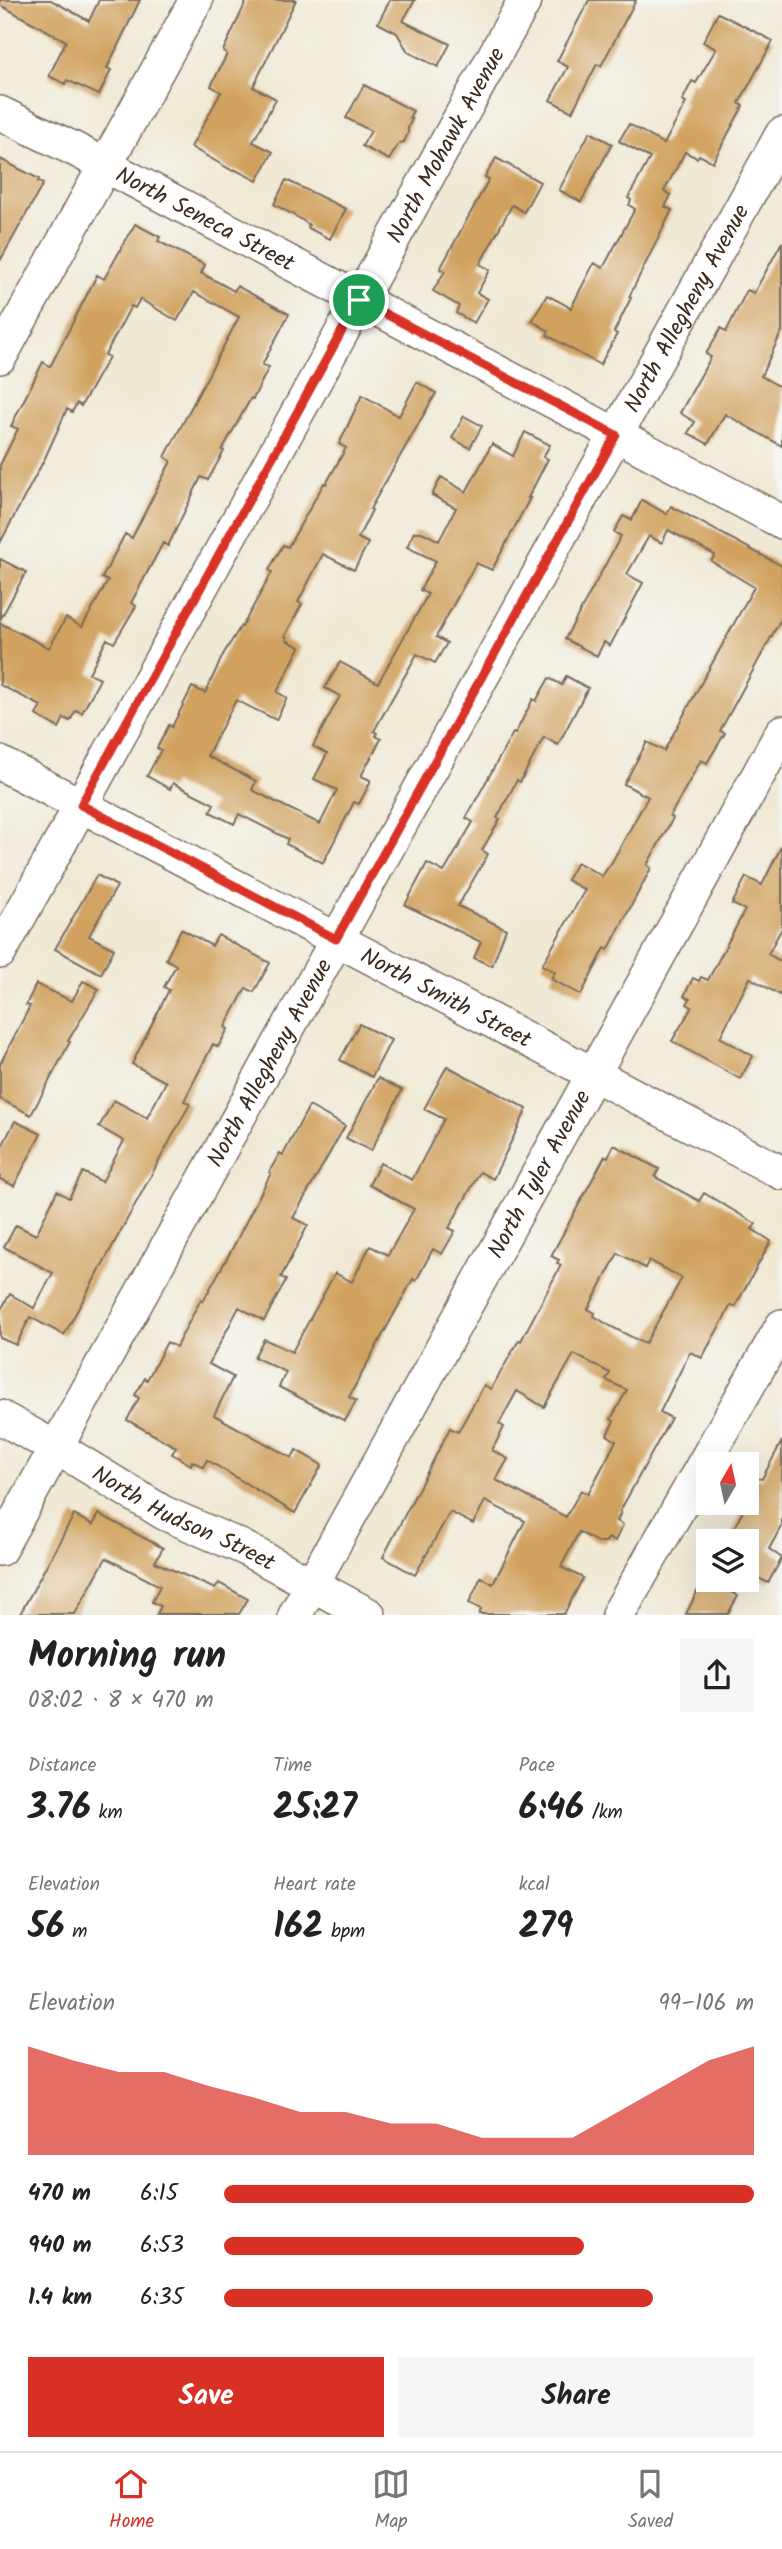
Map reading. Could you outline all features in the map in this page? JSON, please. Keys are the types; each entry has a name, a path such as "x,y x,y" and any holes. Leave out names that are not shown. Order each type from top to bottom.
{"street":[{"path":"0,357 196,0"},
{"name":"North Mohawk Avenue","path":"0,951 525,0"},
{"name":"North Seneca Street","path":"0,113 782,522"},
{"name":"North Allegheny Avenue","path":"0,1549 782,134"},
{"name":"North Tyler Avenue","path":"295,1615 782,732"},
{"name":"North Smith Street","path":"0,763 782,1173"},
{"path":"618,1615 782,1326"},
{"name":"North Hudson Street","path":"0,1417 56,1447 164,1513 242,1547 369,1615"}],"building":[{"path":"0,0 51,0 89,21 99,0 140,0 107,68 111,70 99,95 67,80 65,84 49,76 66,41 0,5"},
{"path":"247,0 296,0 253,87 276,99 253,142 273,152 257,181 234,169 233,171 191,147 221,92 211,86 227,54 223,51"},
{"path":"390,0 415,0 403,21 450,44 438,67 408,52 397,33 378,23"},
{"path":"589,0 636,0 601,66 597,64 572,112 550,100 568,67 557,61"},
{"path":"718,13 773,41 739,103 743,106 713,162 685,152 664,191 671,195 665,207 672,210 629,297 631,298 614,332 617,334 600,365 547,335 549,331 532,321 547,295 571,308 594,263 603,268 635,209 629,205 631,200 628,198 650,158 619,141 629,124 664,144 686,103 682,101 692,81 696,83 716,49 703,42"},
{"path":"364,85 413,111 404,142 399,143 389,160 362,146 371,131 346,118"},
{"path":"590,132 612,144 581,202 559,190"},
{"path":"496,158 540,182 524,212 512,205 480,264 490,270 477,293 488,299 474,323 456,313 459,306 433,291 445,271 440,269 489,179 485,177"},
{"path":"0,159 39,179 38,182 43,184 0,261"},
{"path":"286,180 346,209 330,239 308,228 309,225 302,220 274,204"},
{"path":"135,224 160,237 158,241 205,265 201,273 234,291 237,286 289,314 262,365 269,367 208,480 201,477 168,546 163,543 131,603 136,606 114,643 107,639 89,673 100,679 82,713 76,710 70,721 64,718 59,728 36,715 41,706 0,685 0,623 49,648 66,618 82,627 108,581 102,578 125,534 132,538 171,461 165,457 239,317 194,292 177,321 140,299 135,308 131,306 105,355 109,357 81,406 77,403 72,412 67,409 45,458 0,543 0,465 18,429 11,426 43,362 51,365 97,275 104,279"},
{"path":"782,242 782,331 761,376 782,388 782,446 725,414 708,444 688,433 695,422 680,413 711,357 706,354 721,328 726,332 747,290 754,293"},
{"path":"417,382 436,393 370,509 372,510 358,538 368,543 354,570 323,554 298,602 302,604 285,636 286,640 300,647 277,692 287,698 276,720 236,700 207,756 256,781 252,790 320,824 337,790 314,779 327,754 313,746 340,696 325,688 340,662 378,683 428,594 420,590 436,561 407,547 414,532 422,532 439,541 456,508 432,495 441,477 466,492 492,444 513,456 525,432 550,445 543,457 548,459 492,570 476,563 436,637 447,643 435,663 417,654 374,731 381,739 361,776 370,780 370,783 359,804 354,802 323,863 286,844 288,839 239,814 234,824 210,812 214,804 173,783 170,789 147,776 161,750 157,748 169,725 172,727 192,687 205,693 224,653 242,627 272,572 269,570 283,545 288,547 324,483 326,484 346,448 339,444 362,395 399,416"},
{"path":"464,416 482,426 470,448 452,438"},
{"path":"642,500 667,514 671,506 782,566 782,617 720,731 725,733 707,763 701,760 670,816 673,818 647,865 651,868 581,995 551,979 555,972 542,965 585,890 567,880 577,862 602,876 612,862 648,797 624,784 647,742 664,751 754,587 711,561 715,555 668,530 662,543 649,536 627,574 643,583 610,646 604,642 597,656 565,639 621,536 614,532 623,516 632,520"},
{"path":"0,559 26,572 0,620"},
{"path":"566,676 588,688 558,745 544,737 520,782 517,780 497,818 500,819 482,850 488,854 458,906 506,929 492,966 474,958 481,942 405,905 427,863 444,872 473,822 466,818 533,699 536,701 549,678 562,685"},
{"path":"782,845 782,928 768,954 782,962 782,996 750,978 720,1037 753,1056 740,1079 672,1041 692,1007 687,1004 690,999 684,996 693,978 699,981 701,977 708,980 745,910 732,904 746,877 762,885"},
{"path":"97,875 117,886 89,936 114,949 101,974 55,949"},
{"path":"181,929 212,946 218,935 270,963 254,992 246,988 225,1027 228,1029 218,1047 213,1044 184,1101 190,1104 64,1335 30,1317 16,1345 0,1338 0,1311 10,1294 34,1308 53,1273 4,1247 16,1225 36,1235 57,1191 69,1198 83,1172 102,1182 124,1141 99,1127 114,1100 147,1118 166,1082 132,1064 169,990 164,987 176,965 166,959"},
{"path":"83,981 99,989 68,1041 70,1042 31,1115 0,1099 0,1064 30,1006 26,1005 36,984 72,1001"},
{"path":"359,1024 391,1040 372,1077 340,1060"},
{"path":"447,1066 527,1109 493,1179 480,1172 449,1228 455,1231 442,1254 433,1249 416,1281 413,1279 349,1397 356,1401 345,1421 279,1387 286,1372 254,1357 264,1339 292,1352 335,1273 352,1282 370,1246 388,1255 414,1209 369,1185 380,1163 412,1180 444,1119 424,1109"},
{"path":"378,1078 402,1090 371,1151 346,1138"},
{"path":"309,1106 345,1126 293,1218 308,1225 281,1277 286,1280 264,1321 239,1307 209,1364 233,1377 214,1415 292,1458 296,1450 322,1465 295,1513 207,1460 203,1467 192,1461 191,1465 172,1454 176,1447 127,1420 139,1398 135,1395 145,1378 147,1380 167,1342 176,1347 201,1299 203,1301 271,1173 269,1172 280,1153 283,1155"},
{"path":"15,1121 41,1134 14,1186 0,1179 0,1150"},
{"path":"614,1145 659,1169 655,1177 699,1201 704,1193 756,1224 752,1229 771,1241 735,1307 731,1305 702,1358 690,1352 660,1412 671,1418 620,1511 617,1521 623,1525 615,1541 608,1538 606,1542 597,1542 579,1532 561,1567 583,1578 564,1614 479,1614 481,1609 469,1603 481,1577 493,1584 525,1521 485,1501 473,1524 450,1512 415,1575 383,1557 450,1428 458,1432 484,1385 491,1389 519,1340 521,1341 561,1265 557,1263 559,1260 551,1256 605,1156 608,1157","holes":["618,1253 645,1268 649,1260 682,1278 645,1344 610,1326 588,1309","574,1354 610,1373 606,1380 627,1390 611,1419 614,1421 607,1435 616,1441 588,1494 581,1490 566,1517 496,1480 508,1459 492,1450 504,1427 499,1424 517,1391 544,1407"]},
{"path":"782,1441 782,1525 769,1549 782,1558 768,1583 759,1578 759,1529 734,1529 740,1516 760,1516 762,1479"},
{"path":"99,1514 163,1548 155,1562 215,1589 219,1583 248,1599 239,1614 157,1614 161,1606 152,1602 160,1586 106,1558 75,1614 20,1614 74,1515 93,1525"},
{"path":"697,1592 730,1592 738,1596 728,1614 686,1614"}],"route":[{"path":"359,300 616,435 336,939 81,805 359,300"}]}
